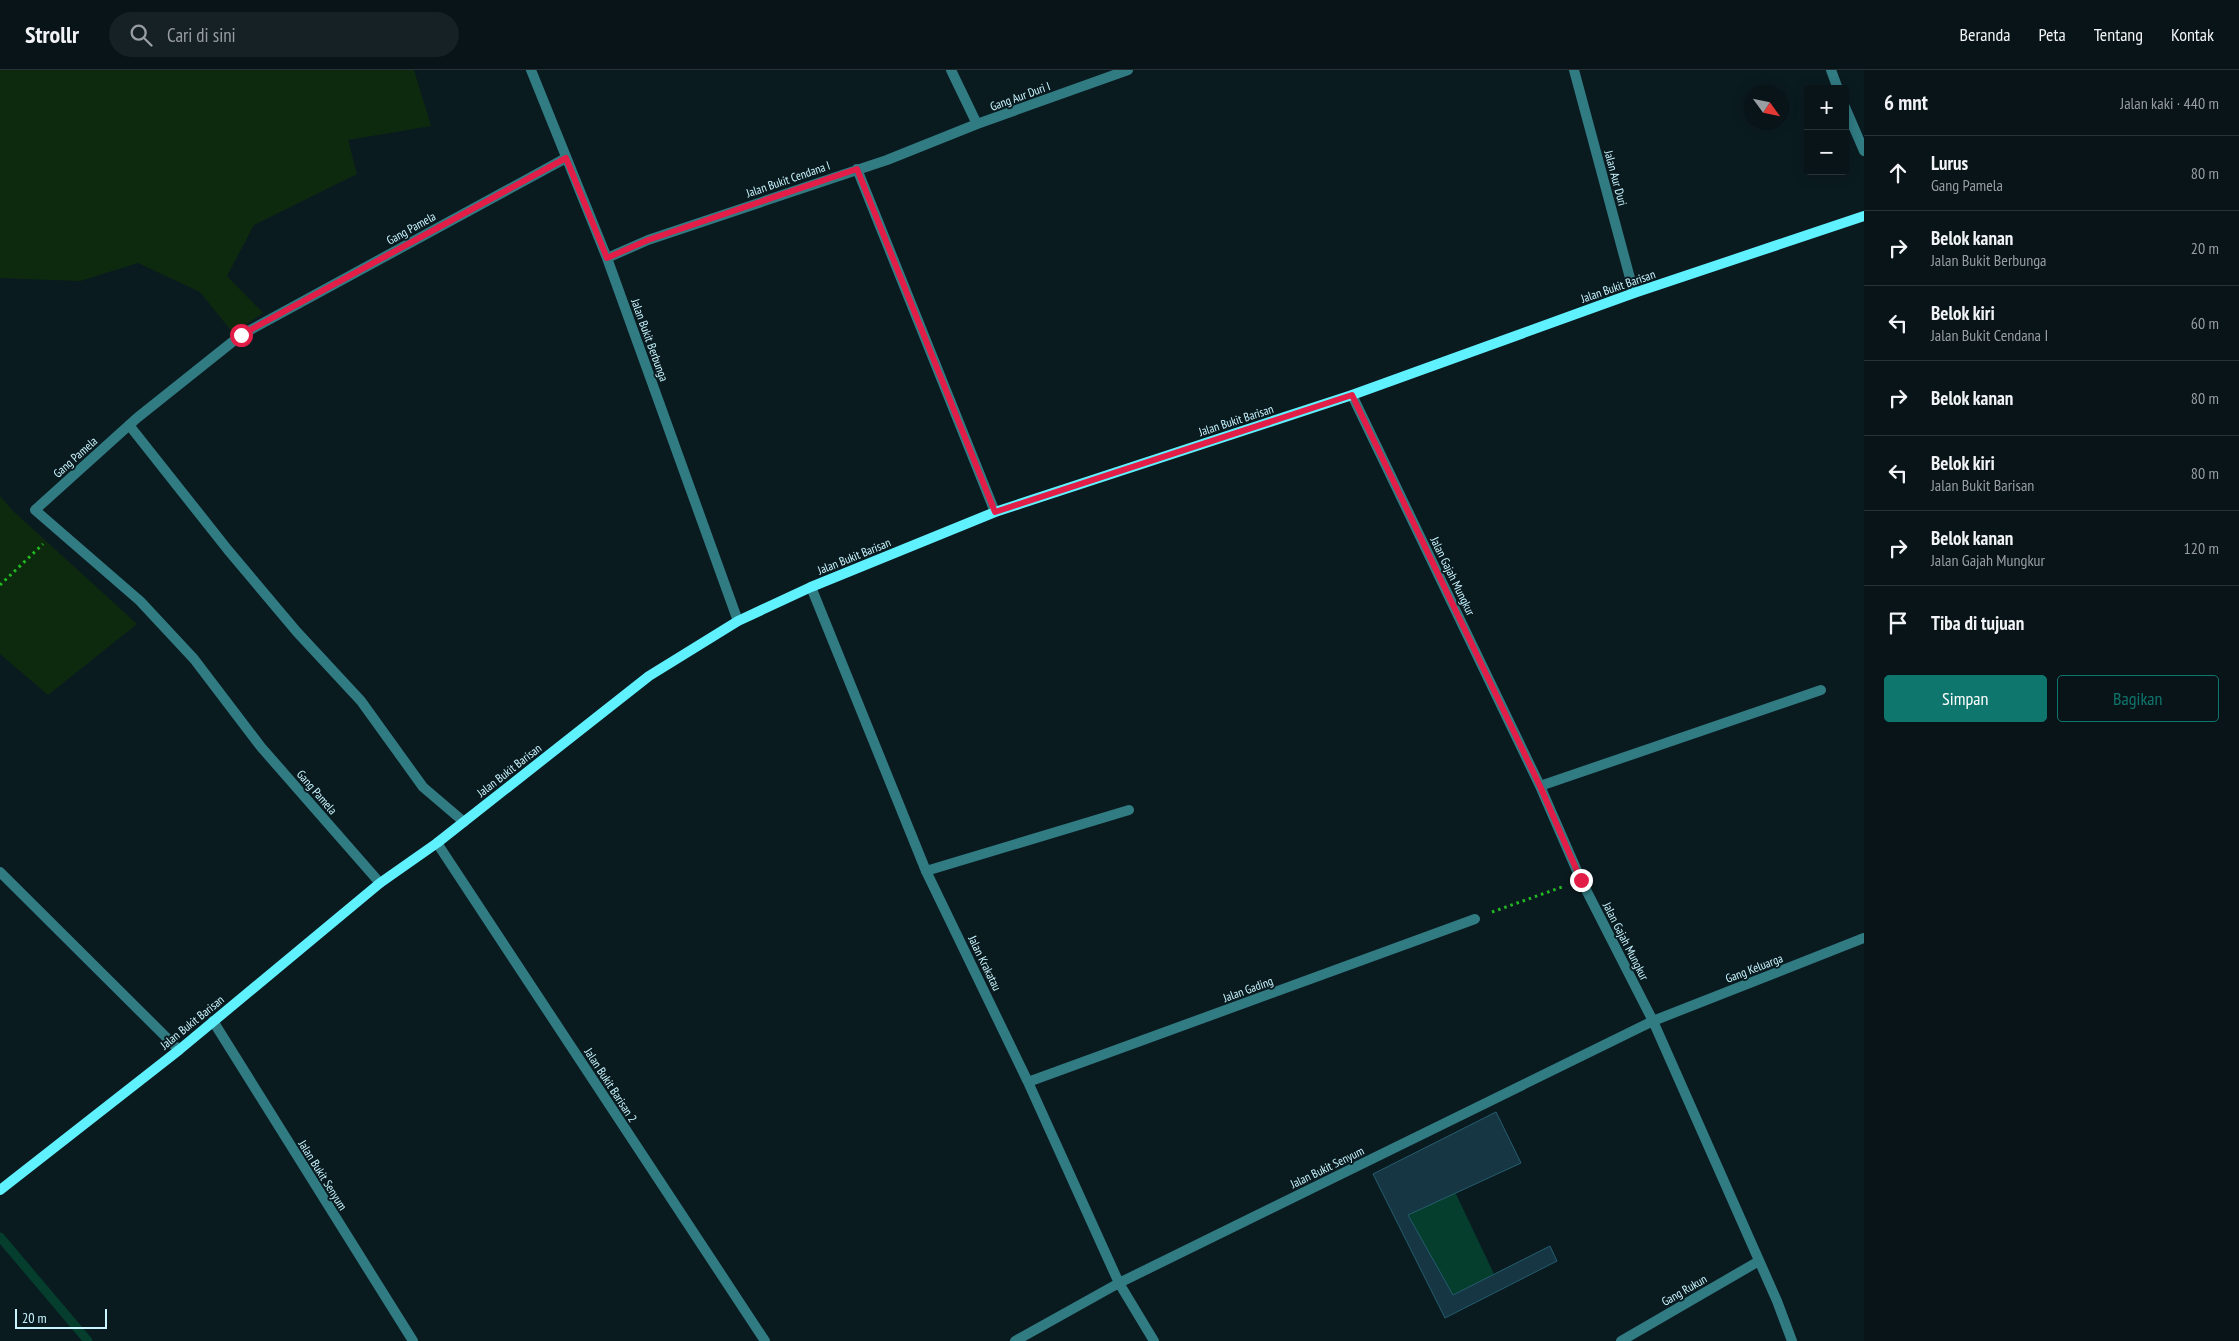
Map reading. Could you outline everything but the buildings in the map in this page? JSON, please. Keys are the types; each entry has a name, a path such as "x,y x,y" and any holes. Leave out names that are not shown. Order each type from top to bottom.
{"main road":[{"name":"Jalan Bukit Barisan","path":"0,1190 214,1021 380,883 438,843 650,676 738,621 811,587 995,512 1352,395 1634,293 1864,216"}],"street":[{"name":"Jalan Bukit Berbunga","path":"532,70 607,258 738,621"},
{"path":"951,70 977,124"},
{"name":"Gang Aur Duri I","path":"977,124 1128,70"},
{"name":"Jalan Aur Duri","path":"1574,70 1634,293"},
{"path":"1831,70 1837,85"},
{"path":"1849,116 1864,151"},
{"name":"Jalan Bukit Cendana I","path":"607,258 648,240 857,169 977,124"},
{"name":"Gang Pamela","path":"380,883 261,747 187,652 140,601 35,510 129,425 241,335 566,158"},
{"path":"857,169 995,512"},
{"name":"Jalan Gajah Mungkur","path":"1352,395 1540,786 1581,880 1653,1021 1759,1261 1792,1341"},
{"path":"129,425 228,550 298,632 361,701 423,787 464,822"},
{"name":"Jalan Krakatau","path":"811,587 926,871 1028,1082 1119,1283 1154,1341"},
{"path":"1540,786 1822,690"},
{"path":"926,871 1130,810"},
{"name":"Jalan Bukit Barisan 2","path":"438,843 765,1341"},
{"path":"0,872 178,1050"},
{"name":"Jalan Gading","path":"1028,1082 1475,919"},
{"name":"Gang Keluarga","path":"1653,1021 1864,938"},
{"name":"Jalan Bukit Senyum","path":"214,1021 413,1341"},
{"name":"Jalan Bukit Senyum","path":"1015,1341 1119,1283 1653,1021"},
{"name":"Gang Rukun","path":"1621,1341 1759,1261"}],"path":[{"path":"0,586 58,530"},
{"path":"1475,919 1581,880"}],"shaded area":[{"path":"0,70 414,70 431,126 348,140 357,174 254,225 227,276 263,313 233,333 200,292 138,263 80,281 0,278"},
{"path":"0,496 12,510 137,624 48,695 0,654"},
{"path":"1455,1192 1494,1274 1453,1295 1408,1215"}],"waterway":[{"path":"0,1237 88,1341"}],"route":[{"path":"241,335 566,158 607,258 648,240 857,169 995,512 1352,395 1540,786 1581,880"}]}
